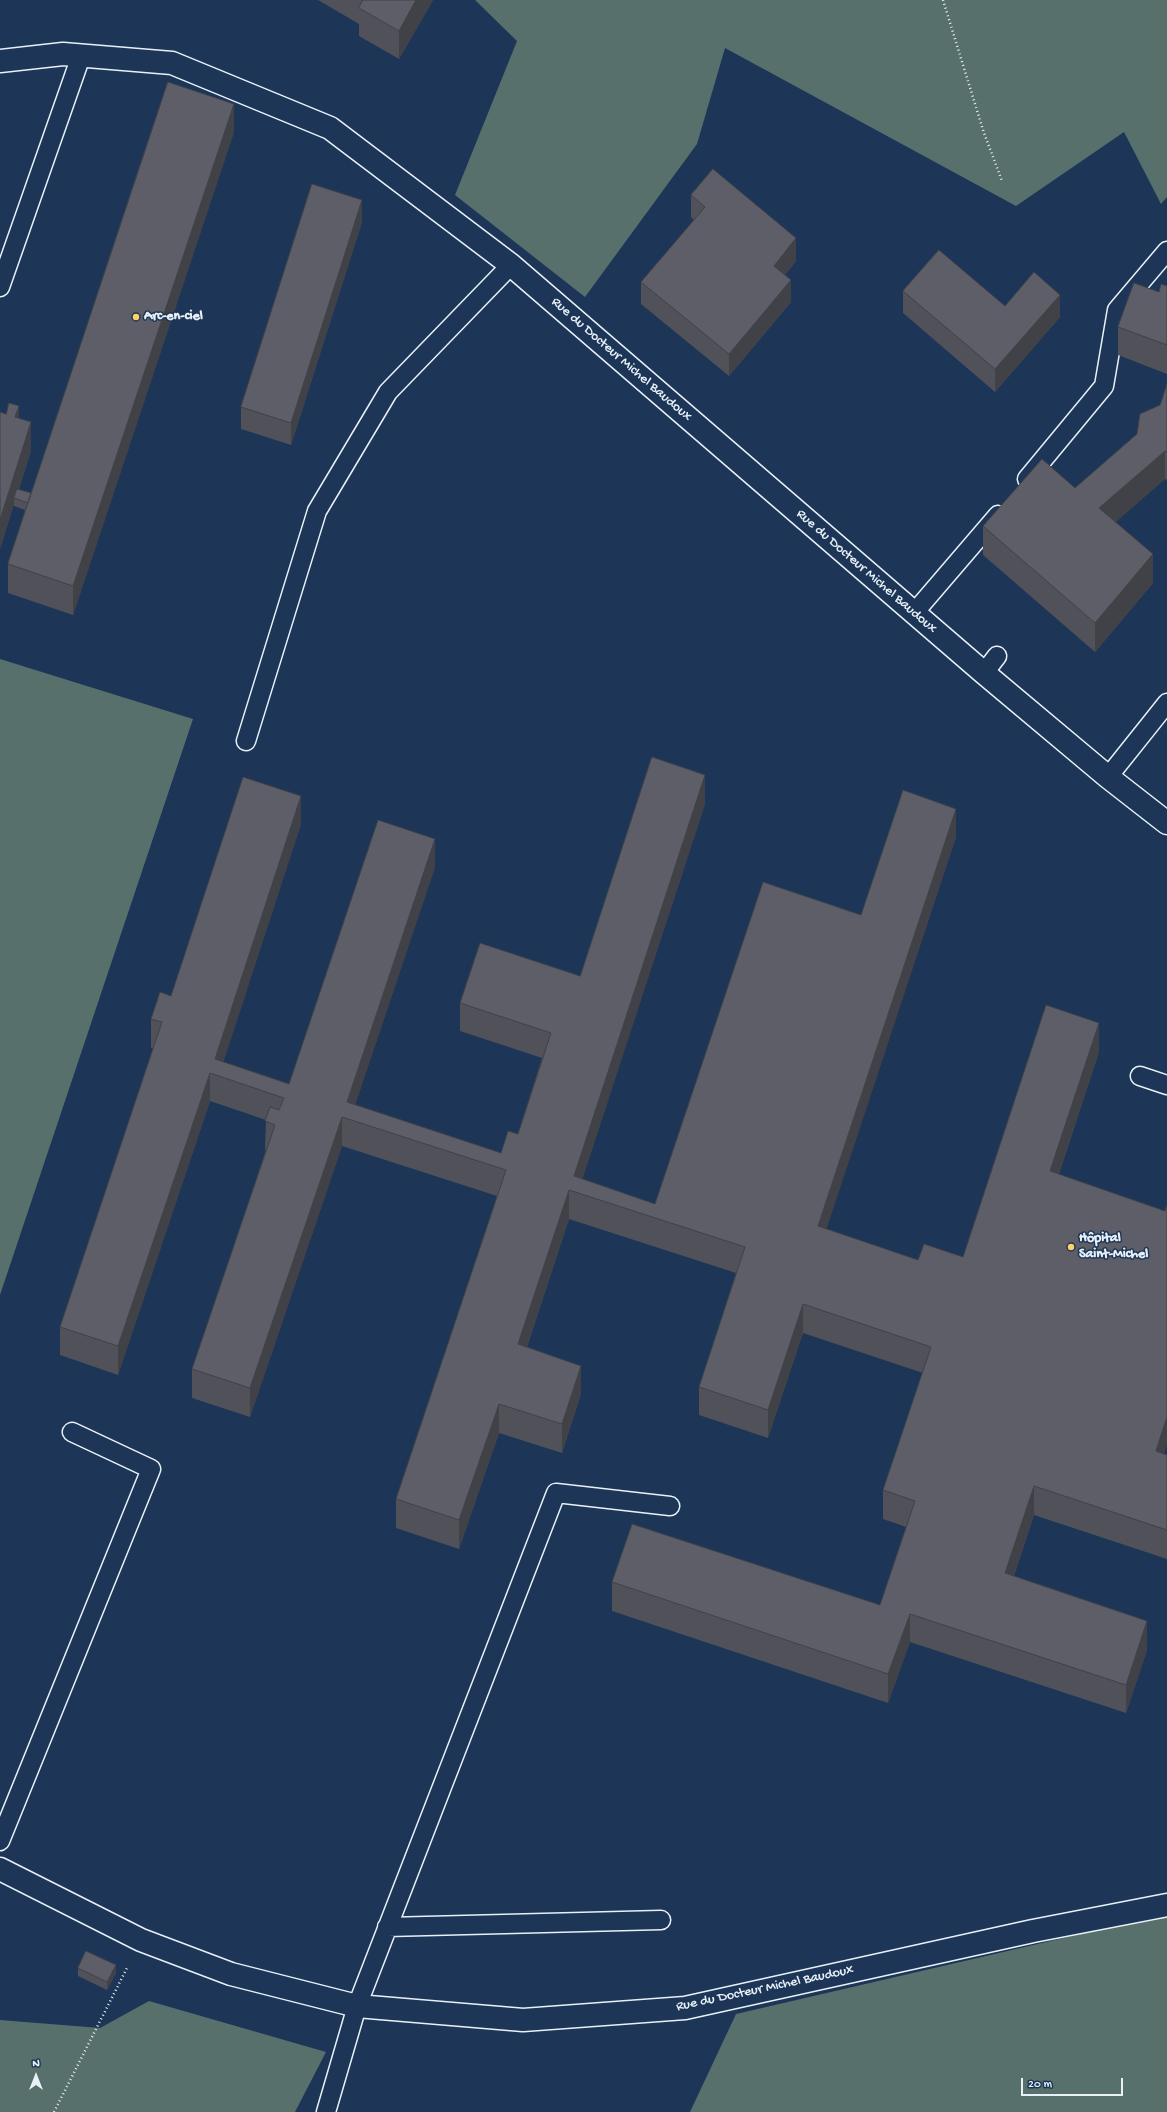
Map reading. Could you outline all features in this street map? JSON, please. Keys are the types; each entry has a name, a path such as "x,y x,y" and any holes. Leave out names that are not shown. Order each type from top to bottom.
{"street":[{"name":"Rue du Docteur Michel Baudoux","path":"0,61 63,54 172,63 330,128 511,265 914,613 991,664 1108,777 1167,823"},
{"name":"Rue du Docteur Michel Baudoux","path":"0,1869 141,1940 231,1974 357,2006 523,2020 685,2008 1033,1931 1167,1905"}],"lane":[{"path":"0,287 80,56"},
{"path":"914,613 1013,497 1104,386 1117,310 1167,250"},
{"path":"246,741 317,511 388,392 511,265"},
{"path":"1108,777 1163,714"},
{"path":"1140,1076 1167,1085"},
{"path":"0,1841 151,1469 72,1432"},
{"path":"326,2112 357,2006 556,1493 670,1506"},
{"path":"387,1927 662,1920"}],"path":[{"path":"943,0 984,133 1002,181"},
{"path":"54,2112 141,1940"}],"green space":[{"path":"475,0 1167,0 1167,197 1161,204 1124,132 1016,206 725,48 697,144 585,297 455,195 517,41"},
{"path":"0,659 193,719 0,1295"},
{"path":"1167,1914 1167,2112 690,2112 736,2014"},
{"path":"149,2001 326,2052 295,2112 0,2112 0,2020 100,2028"}],"building":[{"path":"363,0 416,0 399,31 359,8"},
{"name":"Arc-en-ciel","path":"168,82 234,104 73,586 8,564"},
{"path":"713,169 796,238 774,266 791,280 729,354 641,282 705,207 691,195"},
{"path":"312,184 362,200 291,423 241,407"},
{"path":"939,250 1005,306 1034,272 1060,295 995,369 903,291"},
{"path":"1134,283 1159,292 1161,284 1167,286 1167,345 1118,327"},
{"path":"1167,384 1167,452 1165,451 1099,508 1153,554 1095,623 983,526 1042,459 1075,488 1137,434 1140,414 1160,405"},
{"path":"9,403 19,406 15,417 31,422 0,520 0,412 6,414"},
{"path":"17,489 31,493 28,503 14,498"},
{"name":"Hôpital Saint-Michel","path":"652,757 705,775 574,1176 655,1204 763,882 861,915 903,790 956,809 818,1226 918,1260 924,1244 963,1257 1046,1005 1099,1023 1050,1171 1165,1211 1167,1205 1167,1417 1156,1451 1167,1455 1167,1530 1034,1486 1005,1573 1147,1621 1126,1685 910,1614 888,1674 612,1582 632,1524 880,1605 915,1501 883,1490 931,1347 803,1304 768,1410 699,1387 745,1247 569,1190 518,1344 581,1366 562,1424 499,1404 459,1520 396,1499 506,1170 342,1117 250,1388 192,1369 275,1125 265,1121 270,1107 279,1110 284,1098 210,1073 118,1346 60,1327 162,1022 151,1019 160,992 171,996 243,777 301,796 215,1059 289,1084 378,820 435,839 347,1102 501,1153 508,1131 518,1134 551,1033 460,1003 480,943 580,976"},
{"path":"86,1951 116,1965 107,1982 78,1968"}],"place":[{"name":"Arc-en-ciel","path":"136,317"},
{"name":"Hôpital Saint-Michel","path":"1071,1247"}]}
